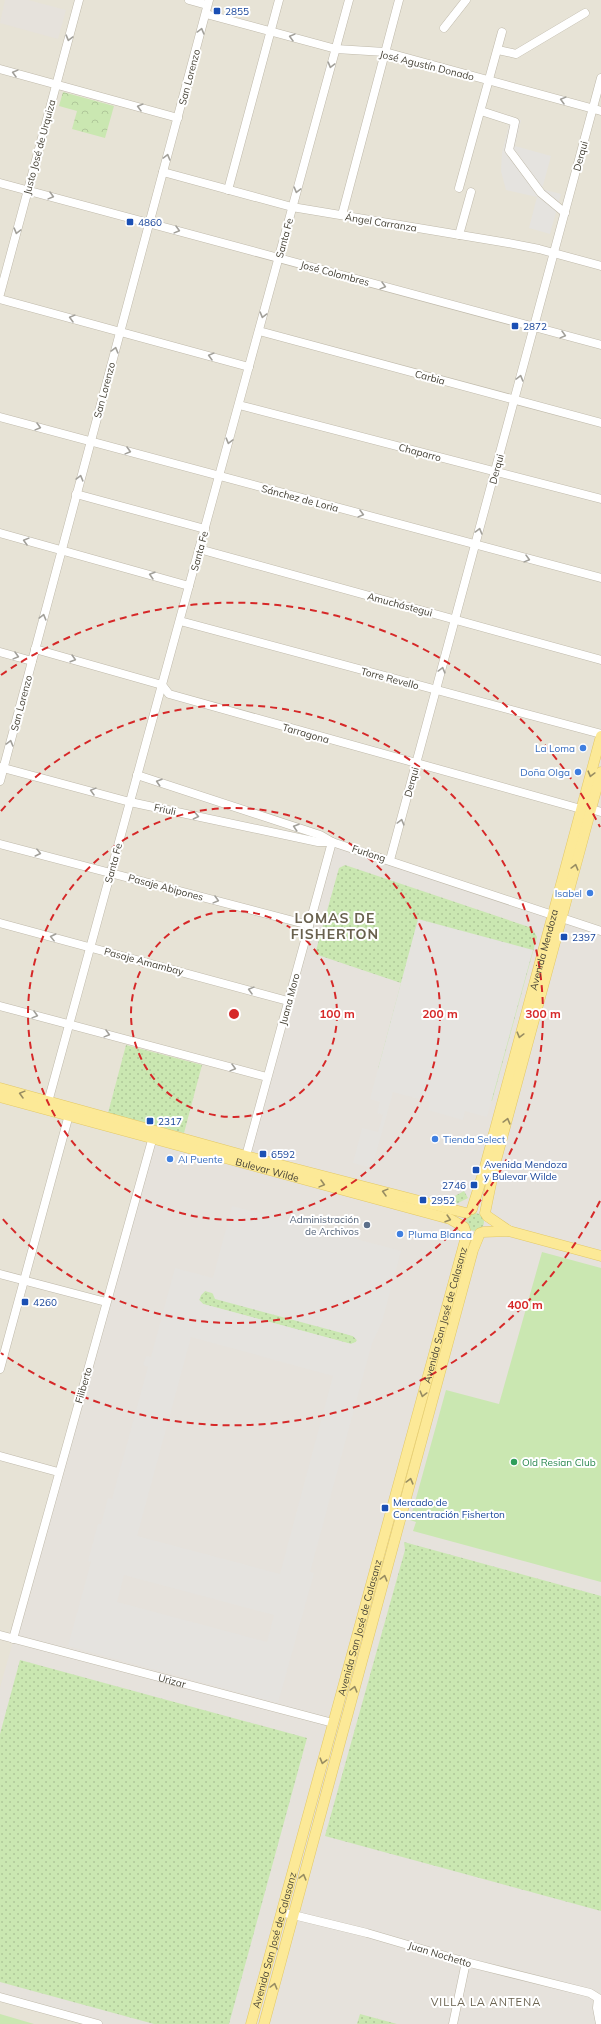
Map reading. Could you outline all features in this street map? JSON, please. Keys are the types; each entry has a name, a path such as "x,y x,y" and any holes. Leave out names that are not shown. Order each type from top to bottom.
{"main road":[{"name":"Avenida Mendoza","path":"591,810 601,735"},
{"name":"Avenida Mendoza","path":"464,1229 462,1222 469,1211 483,1174 557,917 591,810 601,772"},
{"name":"Avenida Mendoza","path":"482,1233 488,1221 486,1214 495,1164 557,917"},
{"name":"Bulevar Wilde","path":"0,1088 48,1102 70,1112"},
{"name":"Bulevar Wilde","path":"0,1097 70,1112 469,1211"},
{"name":"Bulevar Wilde","path":"154,1134 450,1219 464,1229"},
{"path":"469,1211 476,1209 486,1214 509,1231"},
{"path":"464,1229 472,1234 509,1231 601,1256"},
{"name":"Avenida San José de Calasanz","path":"251,2024 466,1237 464,1229"},
{"name":"Avenida San José de Calasanz","path":"264,2024 471,1257 476,1240 482,1233"},
{"name":"Urizar","path":"333,1723 344,1726"}],"street":[{"name":"Justo José de Urquiza","path":"0,294 79,0"},
{"name":"José Agustín Donado","path":"189,0 270,31 336,49 385,52 597,109"},
{"path":"228,190 279,0"},
{"name":"Santa Fe","path":"48,1102 349,0"},
{"path":"342,215 399,0"},
{"path":"444,28 466,0"},
{"name":"San Lorenzo","path":"0,781 2,767 207,6"},
{"path":"498,50 516,54 585,13"},
{"path":"459,188 502,32"},
{"path":"0,69 178,118"},
{"name":"Derqui","path":"390,860 565,213 597,109 601,78"},
{"path":"481,111 515,122 509,150 541,194 565,213"},
{"name":"Ángel Carranza","path":"163,172 292,207 459,235 554,253 601,266"},
{"name":"José Colombres","path":"0,183 601,345"},
{"path":"459,235 471,192"},
{"path":"0,299 249,367"},
{"name":"Carbia","path":"259,331 601,423"},
{"name":"Chaparro","path":"239,404 601,499"},
{"name":"Sánchez de Loria","path":"0,417 601,578"},
{"path":"76,494 205,529"},
{"path":"0,533 189,586"},
{"name":"Amuchástegui","path":"199,549 601,660"},
{"name":"Torre Revello","path":"180,621 601,735"},
{"name":"Tarragona","path":"35,649 162,685 169,694 416,764 591,810"},
{"path":"0,652 32,660"},
{"name":"Friuli","path":"2,767 130,802 318,842 332,842"},
{"name":"Furlong","path":"138,775 320,835 332,842 601,931"},
{"name":"Juana Moro","path":"246,1156 332,842"},
{"name":"Pasaje Abipones","path":"0,844 309,925"},
{"name":"Pasaje Amambay","path":"0,923 91,946 288,1001"},
{"path":"0,1006 268,1077"},
{"path":"0,1369 70,1112"},
{"name":"Filiberto","path":"13,1639 58,1472 154,1134"},
{"path":"0,1274 106,1302"},
{"path":"0,1456 58,1472"},
{"name":"Urizar","path":"0,1635 333,1723"},
{"name":"Juan Nochetto","path":"282,1912 367,1933 466,1962 590,1993 598,1998 597,2008 600,2024"},
{"path":"453,2024 466,1962"},
{"path":"0,1997 98,2024"}],"shaded area":[{"path":"0,0 601,0 601,2024 0,2024"},
{"path":"5,0 28,0 66,10 58,39 0,23"},
{"path":"511,117 521,120 515,146 551,156 542,189 561,194 550,234 529,228 537,197 506,190 501,171 502,153"},
{"path":"332,842 601,931 601,2024 98,2024 0,1997 0,1688 153,1138 244,1163"},
{"path":"418,919 533,950 487,1117 465,1111 463,1120 428,1110 430,1102 393,1092 372,1168 353,1163 362,1128 378,1132 383,1115 377,1113 380,1102 370,1099"},
{"path":"232,1206 401,1251 382,1322 372,1343 310,1572 314,1573 278,1703 68,1646 91,1562 88,1561 98,1524 101,1524 108,1498 112,1499 148,1367 143,1365 146,1356 151,1357 175,1268 213,1278","holes":["205,1291 212,1292 215,1299 353,1336 357,1340 351,1344 203,1304 199,1300","191,1337 333,1376 280,1574 137,1536","124,1575 274,1615 267,1642 117,1602"]}],"green space":[{"path":"63,92 114,106 105,138 72,129 77,111 59,106"},
{"path":"345,865 532,928 537,937 492,1101 378,1069 401,983 315,954 339,868"},
{"path":"126,1045 202,1065 184,1133 108,1113"},
{"path":"464,1191 468,1198 456,1204 453,1197"},
{"path":"471,1213 479,1213 484,1218 482,1229 479,1231 471,1231 466,1226 466,1218"},
{"name":"Old Resian Club","path":"542,1252 601,1268 601,1582 413,1531 416,1522 410,1520 446,1390 499,1404"},
{"path":"205,1291 353,1336 357,1340 351,1344 203,1304 199,1300"},
{"path":"404,1542 601,1596 601,1911 325,1836 405,1550"},
{"path":"20,1660 307,1738 229,2024 154,2024 0,1982 0,1734"},
{"path":"0,2014 34,2024 0,2024"},
{"path":"360,2014 397,2024 357,2024"}],"place":[{"name":"2855","path":"217,11"},
{"name":"4860","path":"130,222"},
{"name":"2872","path":"515,326"},
{"name":"La Loma","path":"583,748"},
{"name":"Doña Olga","path":"578,772"},
{"name":"Isabel","path":"590,893"},
{"name":"2397","path":"564,937"},
{"name":"2317","path":"150,1121"},
{"name":"Tienda Select","path":"435,1139"},
{"name":"6592","path":"263,1154"},
{"name":"Al Puente","path":"170,1159"},
{"name":"Avenida Mendoza y Bulevar Wilde","path":"476,1170"},
{"name":"2746","path":"474,1185"},
{"name":"2952","path":"423,1200"},
{"name":"Administración de Archivos","path":"367,1225"},
{"name":"Pluma Blanca","path":"400,1234"},
{"name":"4260","path":"25,1302"},
{"name":"Old Resian Club","path":"514,1462"},
{"name":"Mercado de Concentración Fisherton","path":"385,1508"}],"district":[{"name":"LOMAS DE FISHERTON","path":"335,926"},
{"name":"VILLA LA ANTENA","path":"486,2002"}]}
